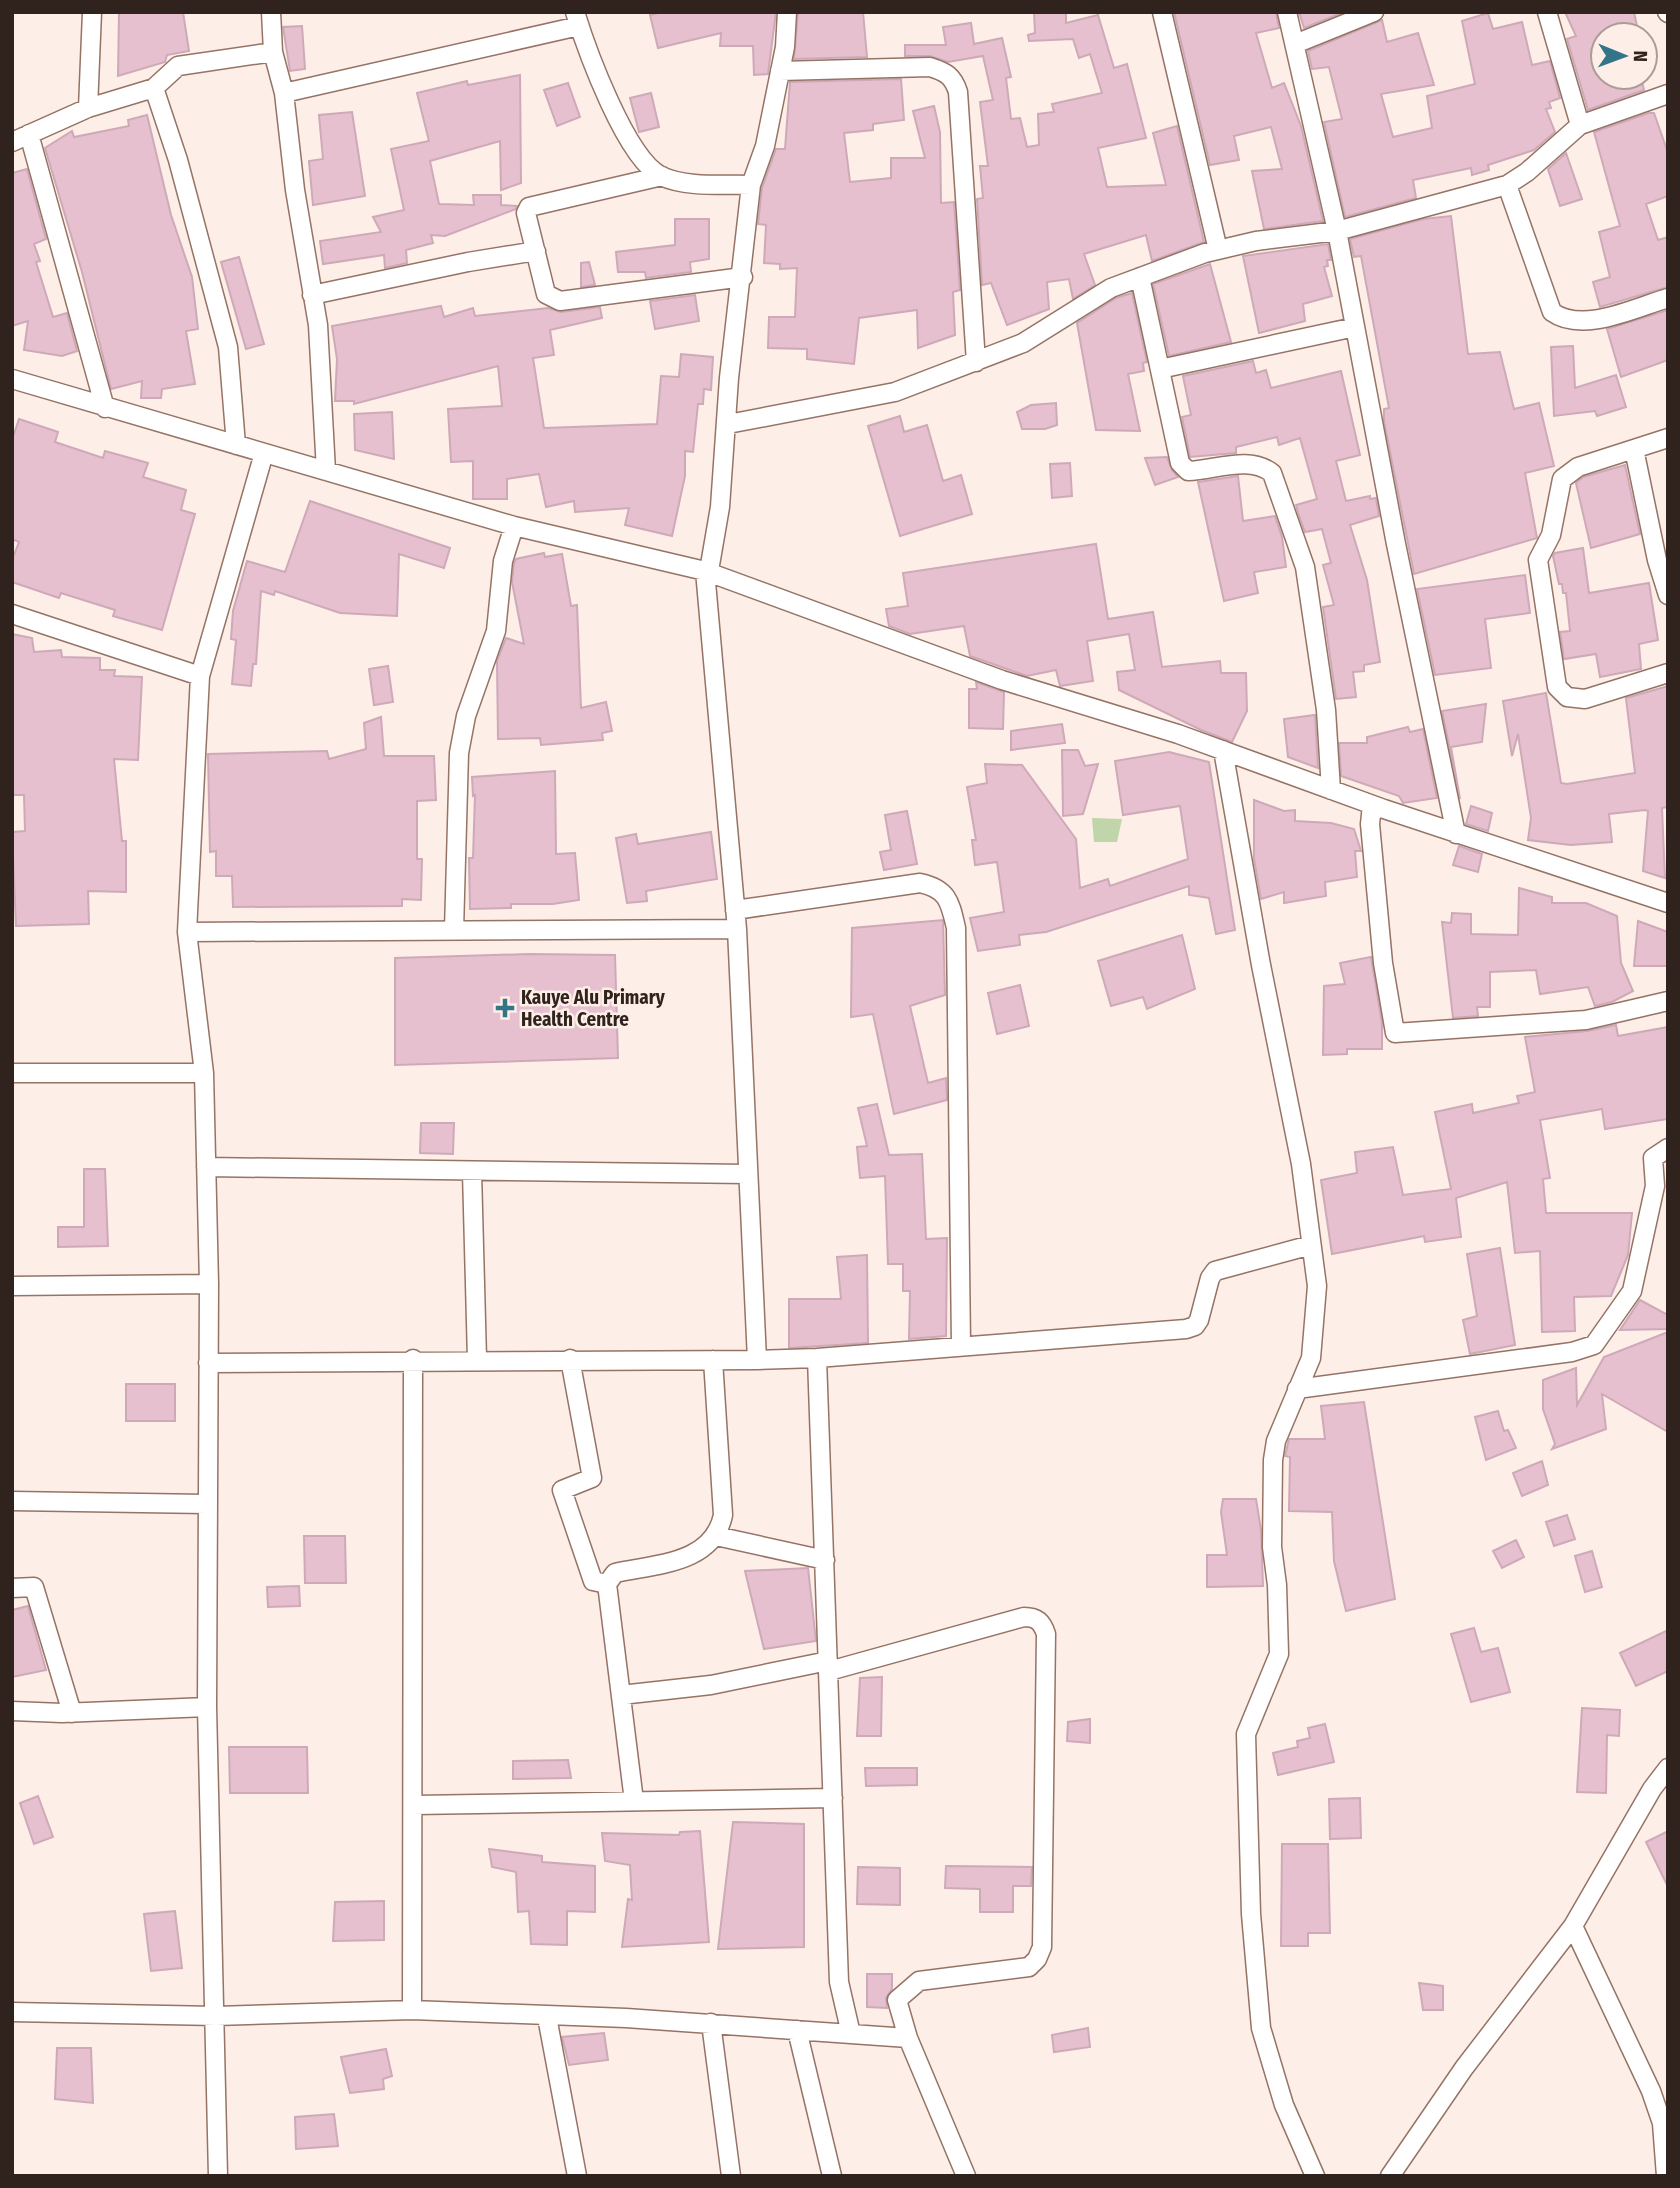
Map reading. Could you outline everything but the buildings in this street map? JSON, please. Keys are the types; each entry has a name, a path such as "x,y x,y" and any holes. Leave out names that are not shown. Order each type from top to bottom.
{"street":[{"path":"88,108 92,12"},
{"path":"271,12 272,52 284,93 321,355 326,471"},
{"path":"757,1360 736,919 705,571 710,565 720,507 728,424 729,378 743,277 751,185 765,146 780,71 787,12"},
{"path":"1162,12 1219,250"},
{"path":"1287,12 1337,231 1456,834"},
{"path":"1295,44 1374,12"},
{"path":"1548,12 1580,125"},
{"path":"284,93 577,19 629,142 643,162 662,176 688,183 751,185"},
{"path":"12,142 88,108 154,88 178,66 272,52"},
{"path":"780,71 930,67 946,71 954,81 958,92 976,362"},
{"path":"154,88 181,173 228,346 236,445"},
{"path":"728,424 895,392 1023,343 1111,288 1219,250 1256,241 1337,231 1507,185 1527,172 1580,125 1668,94"},
{"path":"29,134 105,408"},
{"path":"662,176 531,206 527,214 546,294 560,301 743,277"},
{"path":"1507,185 1552,312 1563,320 1582,322 1668,298"},
{"path":"312,295 468,262 536,251"},
{"path":"1140,277 1180,463 1188,471 1249,463 1261,464 1272,473 1305,567 1326,710 1331,790"},
{"path":"1160,369 1354,327"},
{"path":"12,379 514,526 705,571 1002,680 1223,750 1456,834 1668,902"},
{"path":"1668,438 1578,467 1562,479 1551,535 1538,560 1557,687 1567,697 1576,699 1668,673"},
{"path":"1634,449 1662,558 1668,595"},
{"path":"218,2176 207,1707 209,1284 204,1073 187,932 200,676 264,453"},
{"path":"454,930 459,753 466,716 496,631 503,561 514,526"},
{"path":"12,614 200,676"},
{"path":"1223,750 1261,965 1301,1164 1317,1286 1311,1357 1276,1441 1270,1491 1279,1654 1246,1734 1251,1914 1261,2028 1284,2105 1315,2176"},
{"path":"1372,805 1370,824 1383,963 1395,1033 1586,1020 1668,1001"},
{"path":"187,932 454,930 736,919 920,883 937,886 951,903 956,928 961,1346"},
{"path":"12,1073 204,1073"},
{"path":"1297,1390 1572,1352 1594,1345 1632,1291 1655,1186 1653,1158 1668,1148"},
{"path":"206,1167 748,1174"},
{"path":"472,1172 477,1359"},
{"path":"208,1363 413,1359 817,1358 1186,1329 1195,1326 1199,1320 1210,1278 1215,1271 1311,1245"},
{"path":"12,1286 209,1284"},
{"path":"817,1358 839,1982 851,2034"},
{"path":"412,2010 413,1359"},
{"path":"570,1359 592,1478 562,1490 593,1581 607,1584"},
{"path":"634,1801 607,1584 615,1573 685,1558 709,1545 716,1536 723,1515 713,1360"},
{"path":"12,1501 206,1504"},
{"path":"716,1536 825,1560"},
{"path":"12,1588 34,1587 72,1713"},
{"path":"621,1695 711,1685 829,1666 1024,1617 1033,1617 1043,1623 1046,1634 1042,1947 1029,1967 919,1982 909,1987 897,2000 908,2038 966,2176"},
{"path":"12,1711 72,1713 207,1707"},
{"path":"1390,2176 1464,2068 1573,1926 1652,1789 1668,1768"},
{"path":"414,1805 833,1798"},
{"path":"1573,1926 1651,2091 1662,2123 1666,2176"},
{"path":"12,2012 216,2016 412,2010 711,2022 908,2038"},
{"path":"547,2017 577,2176"},
{"path":"711,2022 731,2176"},
{"path":"797,2030 832,2176"}],"green space":[{"path":"1092,818 1122,819 1117,842 1094,842"}],"place":[{"name":"Kauye Alu Primary Health Centre","path":"505,1008"}]}
